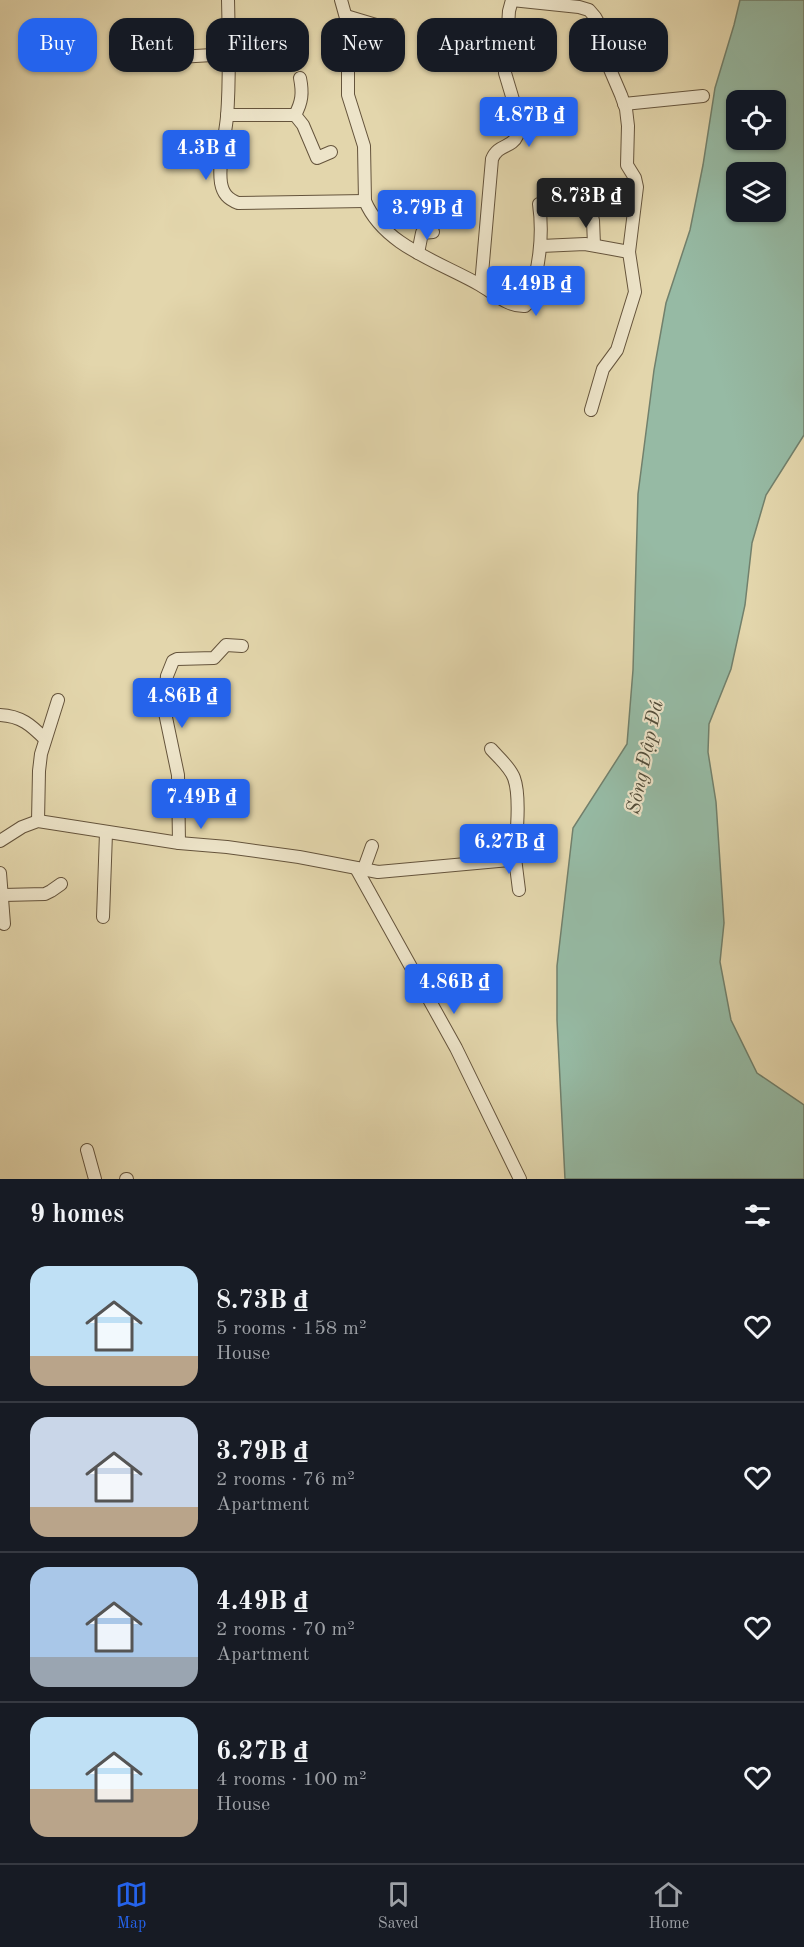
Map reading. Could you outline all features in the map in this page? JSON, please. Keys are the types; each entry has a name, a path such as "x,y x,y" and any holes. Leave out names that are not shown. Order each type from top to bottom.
{"street":[{"path":"228,0 228,18"},
{"path":"341,0 346,16 349,46 348,95 364,146 365,201 379,223 417,253 481,285 514,305 525,306 530,301 541,246 539,204"},
{"path":"481,285 492,159 497,150 516,141 517,136 514,103 505,73 509,11 512,0 579,7 591,12 600,26 609,67 624,104 628,126 627,165 637,182 629,252 635,287 633,302 617,350 603,369 591,410"},
{"path":"346,16 353,18"},
{"path":"228,72 221,180 225,195 230,200 238,202 365,201"},
{"path":"295,115 303,96 300,78"},
{"path":"624,104 703,96"},
{"path":"227,116 295,115"},
{"path":"295,115 303,125 317,158 331,152"},
{"path":"593,220 594,245"},
{"path":"417,253 422,233 434,232"},
{"path":"541,246 594,245 629,252"},
{"path":"179,843 178,775 164,708 167,676 173,661 177,659 214,658 226,645 242,646"},
{"path":"38,821 39,771 45,739 58,699"},
{"path":"0,715 14,716 30,723 45,739"},
{"path":"491,749 511,772 516,783 515,858 519,890"},
{"path":"0,841 22,827 38,821 179,843 299,857 359,869 393,872 515,858"},
{"path":"103,917 106,832"},
{"path":"359,869 372,846"},
{"path":"359,869 456,1048 520,1179"},
{"path":"0,873 4,924"},
{"path":"3,895 45,894 61,884"},
{"path":"87,1150 95,1179"}],"water":[{"name":"Sông Đập Đá","path":"740,0 804,0 804,435 766,495 752,543 745,605 731,669 709,724 708,752 716,802 724,923 720,962 731,1020 757,1073 804,1105 804,1179 565,1179 557,1020 557,966 573,828 627,744 633,670 638,494 654,370 666,303 690,230 715,88"}]}
